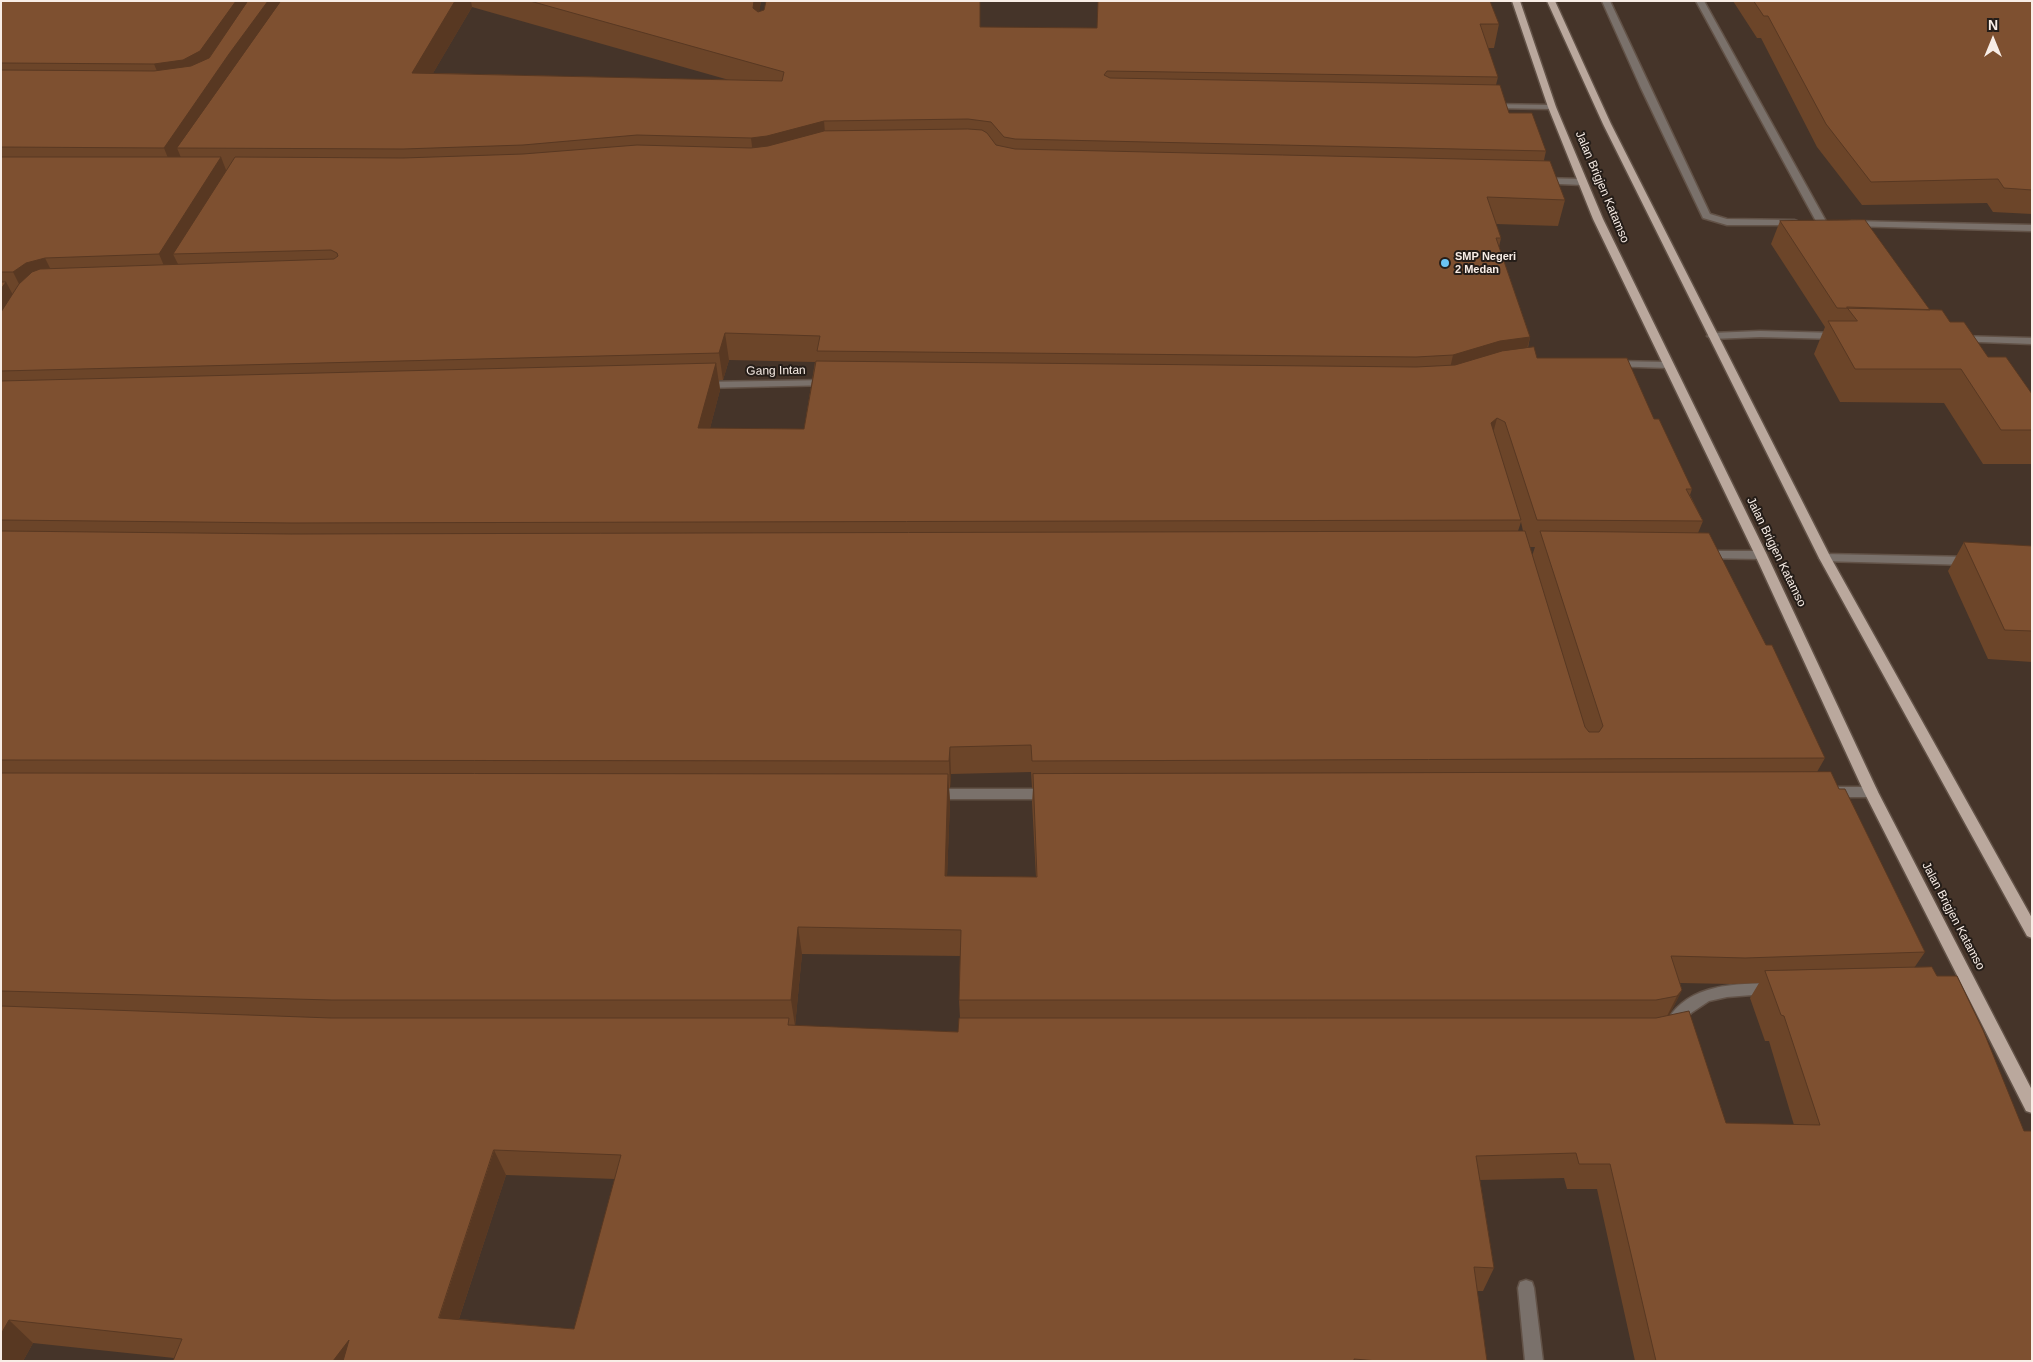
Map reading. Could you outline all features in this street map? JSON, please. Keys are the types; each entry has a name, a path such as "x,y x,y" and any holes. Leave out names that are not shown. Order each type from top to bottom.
{"main road":[{"name":"Jalan Brigjen Katamso","path":"1516,1 1552,107 1582,182 1668,365 1761,555 1871,792 2032,1106"},
{"path":"1551,1 1608,124 1712,336 1825,558 2032,932"}],"street":[{"path":"1606,1 1706,216 1727,222 2032,228"},
{"path":"1700,1 1822,223"},
{"path":"1484,106 1552,107"},
{"path":"1532,181 1582,182"},
{"path":"1712,336 1760,334 1848,336"},
{"path":"1944,339 2032,341"},
{"path":"1602,364 1668,365"},
{"name":"Gang Intan","path":"694,386 842,382"},
{"path":"1691,555 1761,555"},
{"path":"1825,558 1982,562"},
{"path":"1822,792 1871,792"},
{"path":"922,794 1062,794"},
{"path":"1952,984 1971,984"},
{"path":"1661,1031 1670,1030 1692,1003 1716,993 1788,989"},
{"path":"1526,1288 1534,1361"}],"building":[{"path":"1,1 236,1 200,51 183,60 154,64 1,63"},
{"path":"248,1 268,1 164,148 1,147 1,70 154,71 191,66 209,58"},
{"path":"281,1 455,1 412,73 782,81 784,72 530,1 754,1 753,8 758,12 764,10 766,1 980,1 980,27 1097,28 1098,1 1490,1 1499,24 1480,24 1498,77 1107,71 1104,75 1110,78 1500,85 1509,113 1532,113 1546,151 1015,139 1004,137 991,122 968,119 824,121 767,136 751,138 637,135 523,145 403,149 177,148"},
{"path":"1754,1 2032,1 2032,190 2004,188 1998,179 1871,182 1826,124 1768,16 1764,16"},
{"path":"982,130 987,133 996,145 1015,149 1550,161 1565,200 1487,197 1501,238 1496,238 1530,337 1500,341 1453,355 1416,357 817,351 820,336 725,333 719,353 1,371 1,312 19,284 32,272 40,269 334,259 338,256 337,253 331,250 173,254 235,157 403,158 523,154 637,145 751,148 768,146 824,131"},
{"path":"1,157 221,157 159,254 45,258 26,263 13,272 1,272"},
{"path":"1865,220 1930,310 1837,308 1780,221"},
{"path":"1,282 6,282 1,289"},
{"path":"1847,307 1942,310 1950,322 1964,322 1988,357 2006,357 2032,394 2032,430 2001,430 1961,369 1855,369 1828,321 1857,321"},
{"path":"1534,347 1537,358 1627,358 1654,419 1659,419 1692,489 1686,489 1703,521 1537,520 1505,422 1497,418 1491,423 1521,520 292,523 1,520 1,381 716,363 698,428 804,429 816,361 1416,367 1455,365 1502,351"},
{"path":"1,531 292,534 1525,531 1585,727 1589,732 1599,732 1603,726 1540,531 1709,533 1766,645 1772,645 1825,758 1032,761 1031,745 950,747 949,761 1,760"},
{"path":"1964,542 2032,546 2032,631 2005,630"},
{"path":"1831,772 1839,789 1845,789 1925,952 1745,958 1671,956 1682,990 1677,996 1656,1000 959,1000 961,930 798,927 791,1000 331,1000 1,991 1,773 948,774 945,876 1037,877 1033,774"},
{"path":"1932,967 1937,976 1957,976 1983,1030 2024,1131 2032,1131 2032,1361 1656,1361 1610,1164 1579,1164 1576,1153 1476,1156 1494,1268 1474,1267 1487,1361 1378,1361 1354,1359 1354,1361 343,1361 349,1340 333,1361 173,1361 182,1339 9,1320 1,1334 1,1006 331,1018 789,1018 788,1025 958,1032 959,1018 1656,1018 1689,1011 1726,1123 1820,1125 1784,1016 1781,1015 1765,971","holes":["494,1150 621,1155 574,1329 439,1318"]}],"place":[{"name":"SMP Negeri 2 Medan","path":"1445,263"}]}
